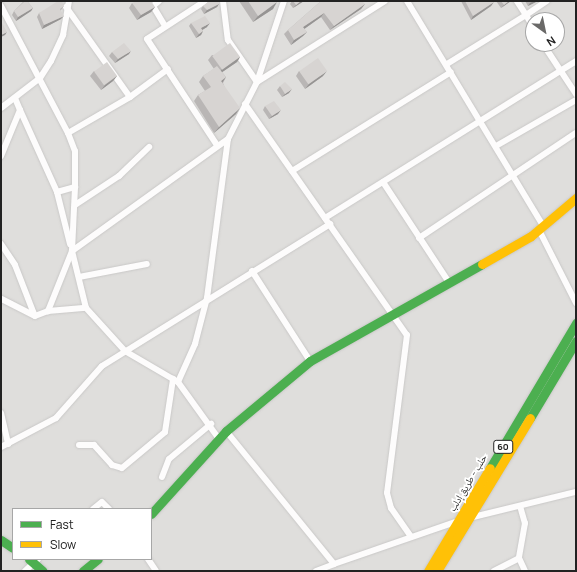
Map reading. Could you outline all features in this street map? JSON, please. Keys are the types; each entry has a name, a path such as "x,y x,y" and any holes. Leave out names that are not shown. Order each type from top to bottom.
{"street":[{"path":"159,1 154,6 165,26"},
{"path":"205,1 147,39 217,145"},
{"path":"223,1 228,40 258,82"},
{"path":"79,445 94,445 112,465 122,468 166,432 175,381 195,344 207,298 228,139 245,104 258,82 284,1"},
{"path":"258,82 384,1"},
{"path":"407,1 447,64 512,174 541,228 576,303"},
{"path":"517,1 525,13"},
{"path":"530,12 547,1"},
{"path":"1,108 40,78 63,34 68,4"},
{"path":"68,4 130,97"},
{"path":"1,6 68,133 74,151 76,187 72,251 48,311"},
{"path":"447,64 525,16"},
{"path":"548,52 559,72 576,94"},
{"path":"325,218 576,61"},
{"path":"68,133 130,97 168,69"},
{"path":"292,172 451,72"},
{"path":"15,98 57,192 86,308 125,351 175,381 210,424 219,439"},
{"path":"496,146 576,100"},
{"path":"245,104 325,218 395,313 408,335 387,493 391,508 410,537"},
{"path":"1,156 20,110"},
{"path":"419,238 512,174 576,133"},
{"path":"72,251 217,145 228,139"},
{"path":"74,205 118,176 149,147"},
{"path":"383,182 450,284"},
{"path":"57,192 76,187"},
{"path":"152,513 226,431 251,408 291,380 310,361 450,284 541,228 576,198"},
{"path":"1,447 56,418 102,366 207,298 330,224"},
{"path":"1,244 15,265 35,316"},
{"path":"79,277 147,264"},
{"path":"252,271 310,361"},
{"path":"1,299 35,316 48,311 86,308"},
{"name":"حلب - طريق إدلب","path":"428,571 576,323"},
{"name":"حلب - طريق إدلب","path":"437,571 576,341"},
{"path":"1,413 8,444"},
{"path":"162,477 169,459 210,424"},
{"path":"226,431 334,564"},
{"path":"316,571 328,569 334,564 458,520 576,492"},
{"path":"94,508 102,502 108,508"},
{"path":"520,506 525,523 519,558 526,571"},
{"path":"1,540 12,547"},
{"path":"494,571 519,558"},
{"path":"26,571 34,560 43,571"},
{"path":"83,571 97,560"},
{"path":"149,560 156,571"}],"shaded area":[{"path":"1,1 576,1 576,571 1,571"}],"building":[{"path":"25,1 27,1 33,8 18,17 14,11"},
{"path":"58,1 62,1 64,6 60,9 64,16 44,25 39,13"},
{"path":"136,1 151,1 155,7 141,15 132,3"},
{"path":"209,1 218,1 219,4 207,10 203,6"},
{"path":"248,1 276,1 277,2 258,16"},
{"path":"293,1 301,1 296,5"},
{"path":"321,1 362,1 365,4 334,26 324,13 303,27 307,32 294,40 288,30"},
{"path":"465,1 493,1 494,2 473,16"},
{"path":"501,1 509,1 504,5"},
{"path":"205,16 210,23 201,28 203,31 199,34 191,23"},
{"path":"1,21 7,32 1,35"},
{"path":"124,43 131,51 118,59 112,52"},
{"path":"230,43 240,57 222,70 212,56"},
{"path":"318,58 327,71 308,84 299,71"},
{"path":"107,62 117,76 104,85 94,71"},
{"path":"217,66 226,77 221,81 240,108 219,127 198,95 211,87 203,76"},
{"path":"285,82 292,89 285,94 280,86"},
{"path":"274,101 281,110 272,116 265,106"}],"traffic: fast":[{"path":"152,513 226,431 310,361 482,264"},
{"path":"490,468 576,323"},
{"path":"530,418 576,341"},
{"path":"1,540 12,547"},
{"path":"30,560 43,571"},
{"path":"83,571 97,560"}],"traffic: slow":[{"path":"482,264 531,236 576,198"},
{"path":"437,571 530,418"},
{"path":"428,571 490,468"}]}
